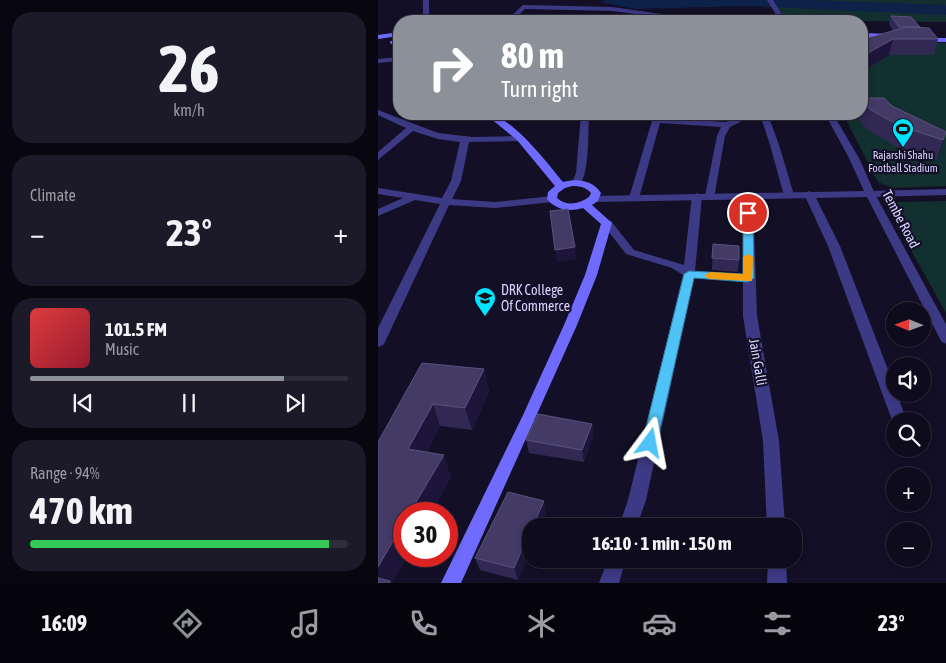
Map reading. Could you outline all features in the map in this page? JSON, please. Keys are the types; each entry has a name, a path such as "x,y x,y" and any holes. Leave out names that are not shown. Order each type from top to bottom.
{"main road":[{"path":"920,36 946,39"},
{"path":"868,37 902,38"},
{"path":"912,40 946,39"},
{"path":"378,42 393,41"},
{"path":"497,120 520,138 561,186"},
{"path":"577,183 588,185 596,193 589,202 564,206 558,205 552,199 553,192 561,186 577,183"},
{"path":"451,583 538,398 585,291 601,248 607,223 589,202"}],"street":[{"path":"426,0 426,15"},
{"path":"770,0 779,15"},
{"path":"515,15 523,7 612,8 647,15"},
{"path":"378,61 393,60"},
{"path":"378,112 393,117"},
{"path":"402,120 412,127 428,133 464,139 520,138"},
{"path":"577,183 581,173 585,120"},
{"path":"634,198 656,120"},
{"path":"683,120 727,125 738,120"},
{"path":"766,120 789,194"},
{"name":"Tembe Road","path":"832,120 854,158 870,194 946,339"},
{"path":"710,196 718,148 721,136 727,125"},
{"path":"378,157 412,127"},
{"path":"378,342 381,328 456,181 464,139"},
{"path":"378,191 446,202 495,205 552,199"},
{"path":"589,202 697,196 946,192"},
{"path":"808,194 834,246 897,412"},
{"path":"631,518 637,500 689,274 697,196"},
{"name":"Jain Galli","path":"748,196 750,316 771,441 776,518"},
{"path":"378,213 414,198"},
{"path":"607,223 630,252 676,264 689,274 748,278"},
{"path":"609,583 614,568"},
{"path":"776,568 777,583"}],"green space":[{"path":"770,0 946,0 946,22 868,21 868,15 780,15"},
{"name":"Rajarshi Shahu Football Stadium","path":"868,42 946,43 946,186 892,188 878,182 846,120 868,120"},
{"path":"947,201 946,313 888,209 897,202"}],"building":[{"path":"891,16 911,17 920,27 899,27"},
{"path":"906,27 929,28 938,39 893,39 868,53 868,38"},
{"path":"868,98 884,98 892,106 946,132 943,140 900,126 871,110 868,106"},
{"path":"568,209 575,247 555,250 550,211"},
{"path":"713,244 739,246 739,260 712,258"},
{"path":"422,363 484,369 465,408 433,404 408,449 444,455 416,502 393,502 393,541 378,567 378,442"},
{"path":"538,414 592,424 582,450 526,440"},
{"path":"508,492 544,501 537,518 522,518 522,550 514,568 475,558"},
{"path":"378,578 390,581 390,583 378,583"}],"waterway":[{"path":"610,0 636,5 748,2 947,10"}],"slow traffic":[{"path":"710,276 748,278 748,257"}],"place":[{"name":"Rajarshi Shahu Football Stadium","path":"903,148"},
{"name":"DRK College Of Commerce","path":"485,317"}],"route":[{"path":"650,443 689,274 748,278 748,213"}]}
